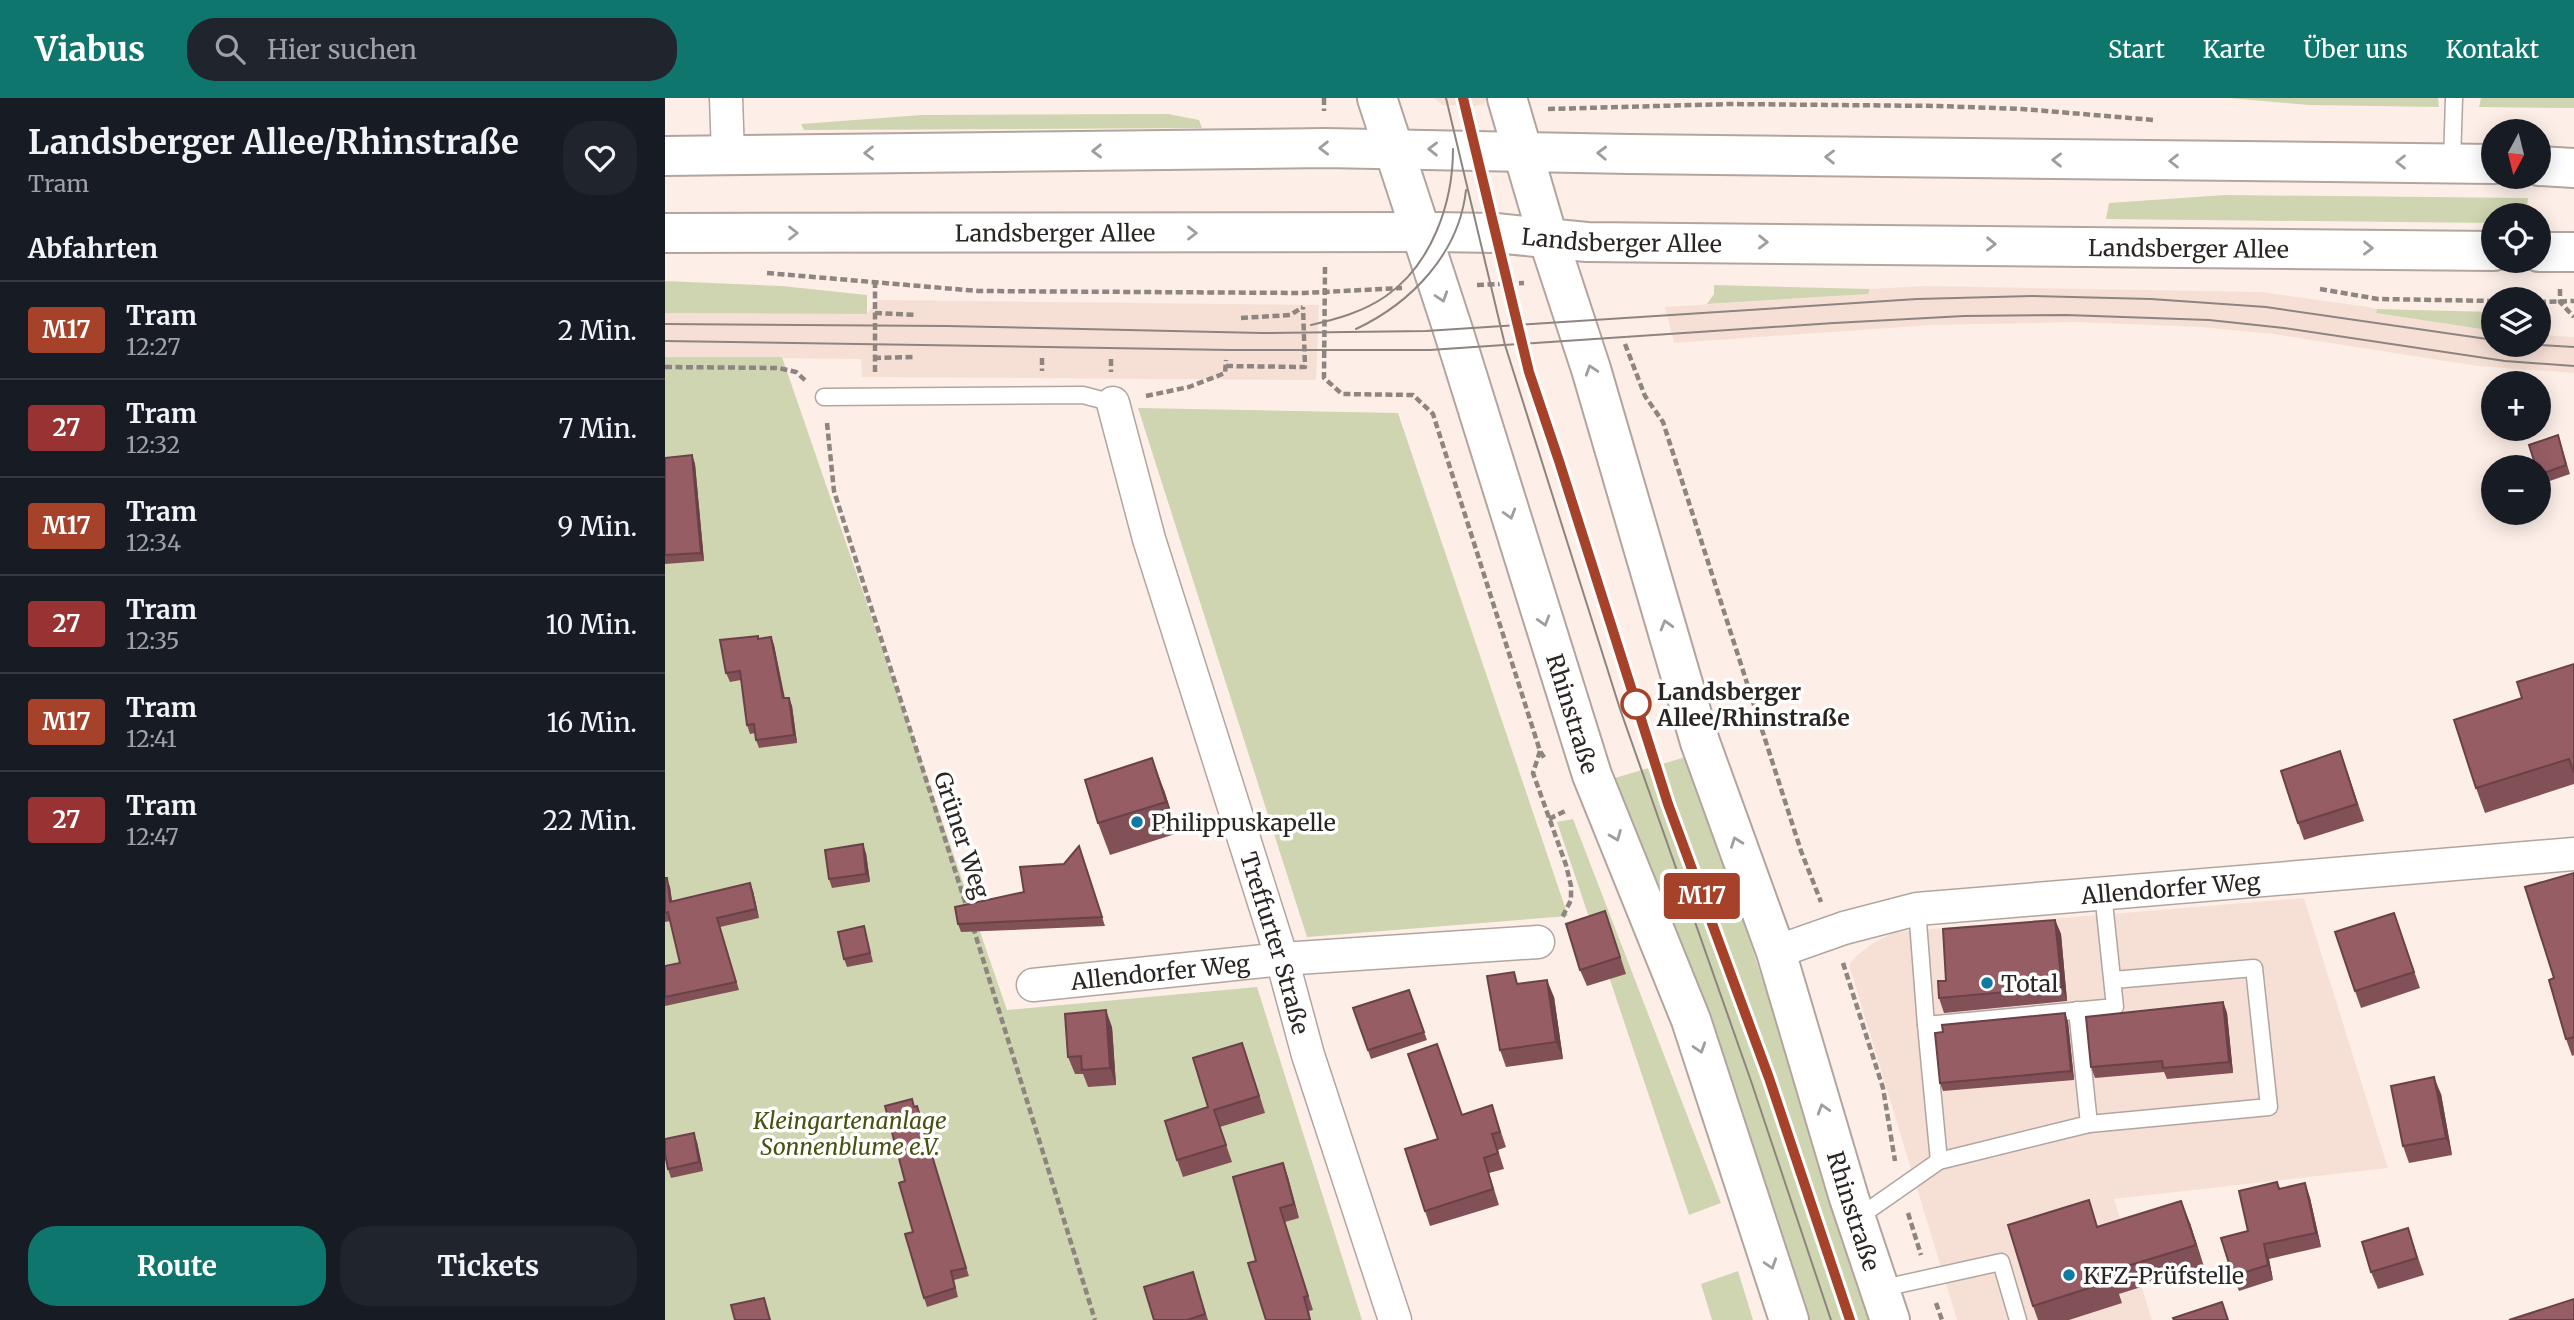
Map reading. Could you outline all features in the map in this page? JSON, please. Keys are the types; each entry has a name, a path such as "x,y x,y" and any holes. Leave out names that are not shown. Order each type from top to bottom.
{"main road":[{"name":"Rhinstraße","path":"1377,98 1592,775 1691,1020 1789,1320"},
{"name":"Rhinstraße","path":"1507,98 1548,238 1591,369 1700,742 1776,952 1884,1304"},
{"path":"665,156 1392,148 1523,152 2481,164"},
{"path":"2551,167 2574,168"},
{"name":"Landsberger Allee","path":"665,233 1421,232 1495,233 1587,242 2481,251"},
{"path":"2551,252 2574,252"}],"street":[{"path":"726,98 728,154"},
{"name":"Treffurter Straße","path":"1113,403 1149,539 1282,959 1308,1055 1395,1320"},
{"name":"Allendorfer Weg","path":"1776,952 1833,932 1917,909 2574,854"},
{"name":"Allendorfer Weg","path":"1033,985 1282,959 1538,942"}],"lane":[{"path":"2452,163 2454,98"},
{"path":"824,397 1083,396 1113,403"},
{"path":"1926,1025 2115,1007 2103,892"},
{"path":"1917,909 1939,1161"},
{"path":"1856,1219 1939,1161 2089,1124 2269,1107 2254,968 2113,980"},
{"path":"2077,1010 2089,1124"},
{"path":"1884,1304 1928,1278 2001,1262 2018,1320"}],"path":[{"path":"1602,108 1730,104 1939,106 2164,120"},
{"path":"759,272 978,291 1303,293"},
{"path":"875,282 874,358 914,358"},
{"path":"1325,291 1324,378 1342,394 1413,395 1433,414 1540,751 1550,767"},
{"path":"2378,299 2481,302"},
{"path":"2551,302 2574,301"},
{"path":"2560,302 2574,317"},
{"path":"1113,403 1189,387 1225,373 1226,363 1305,367 1303,307 1290,315 1241,318"},
{"path":"875,313 917,315"},
{"path":"665,367 778,368 796,372 824,397"},
{"path":"1635,367 1645,396 1663,422 1801,851 1833,932 1883,1088 1900,1188 1941,1320"},
{"name":"Grüner Weg","path":"824,397 834,491 968,913"},
{"path":"1538,942 1561,920 1571,900 1566,865 1533,773 1540,751"},
{"path":"1549,819 1573,807"},
{"name":"Grüner Weg","path":"972,926 1095,1320"}],"shaded area":[{"path":"1434,98 1488,98 1484,104 1475,106 1443,105"},
{"path":"1924,286 2261,292 2369,307 2377,309 2376,313 2481,329 2481,357 2551,357 2551,336 2574,337 2574,373 2477,366 2274,334 2200,327 2076,322 1932,325 1674,343 1665,307 1868,294 1870,289"},
{"path":"877,300 1319,305 1316,380 862,377 861,359 665,357 665,313 867,314"},
{"path":"2304,898 2388,1168 2114,1199 2152,1320 1957,1320 1849,965 1856,956 1873,943 1895,932"}],"green space":[{"path":"2229,98 2438,98 2439,107 2309,105"},
{"path":"2481,98 2574,98 2574,108 2479,107"},
{"path":"1168,114 1199,120 1202,128 804,130 801,124 922,115"},
{"path":"2225,195 2528,198 2527,203 2481,203 2481,223 2106,219 2109,203"},
{"path":"665,281 782,286 867,295 867,314 665,313"},
{"path":"1714,285 1870,289 1868,294 1707,304 1714,294"},
{"path":"2377,309 2481,312 2481,329 2376,313"},
{"name":"Kleingartenanlage Sonnenblume e.V.","path":"665,357 782,357 1007,1010 1257,987 1362,1320 665,1320"},
{"path":"1138,408 1398,413 1568,916 1307,937"},
{"path":"1689,756 1874,1320 1808,1320 1757,1163 1615,778"},
{"path":"1573,819 1721,1203 1689,1215 1557,822"},
{"path":"1738,1271 1753,1320 1712,1320 1701,1284"}],"building":[{"path":"2558,435 2566,465 2551,471 2551,455 2532,455 2529,445 2551,441 2551,437"},
{"path":"692,455 701,553 665,555 665,458"},
{"path":"758,636 758,639 771,637 783,698 789,698 794,735 756,740 754,724 747,725 740,671 726,673 720,640"},
{"path":"2574,664 2574,773 2569,759 2476,788 2454,720 2522,698 2517,682"},
{"path":"2340,751 2357,804 2298,823 2281,771"},
{"path":"1152,758 1166,802 1098,823 1085,780"},
{"path":"863,844 866,874 829,879 825,850"},
{"path":"1079,846 1102,917 958,924 955,907 1024,892 1020,867 1064,864"},
{"path":"2574,873 2574,1037 2566,1039 2549,980 2554,978 2525,887"},
{"path":"665,878 670,902 750,883 756,909 717,918 736,982 665,997 665,966 680,963 668,912 665,913"},
{"path":"1605,911 1620,957 1580,970 1566,924"},
{"path":"2394,913 2414,972 2355,991 2335,932"},
{"path":"2055,920 2062,987 1939,998 1938,981 1946,981 1943,929"},
{"path":"864,926 870,953 844,959 838,932"},
{"path":"1514,972 1517,984 1547,980 1556,1042 1500,1050 1487,976"},
{"path":"1409,990 1424,1032 1368,1050 1353,1008"},
{"path":"2223,1002 2229,1062 2163,1068 2162,1061 2091,1067 2086,1017"},
{"path":"1106,1010 1110,1068 1082,1070 1081,1056 1068,1057 1065,1014"},
{"path":"2065,1013 2071,1071 1940,1083 1935,1033 1943,1032 1942,1025"},
{"path":"1242,1043 1259,1096 1214,1110 1226,1145 1177,1160 1165,1121 1208,1107 1193,1058"},
{"path":"1437,1044 1462,1115 1492,1105 1500,1132 1492,1134 1498,1153 1484,1158 1493,1189 1425,1211 1405,1149 1438,1139 1408,1054"},
{"path":"2434,1077 2446,1138 2403,1146 2391,1086"},
{"path":"912,1099 914,1107 917,1106 966,1268 951,1271 955,1288 924,1298 905,1234 913,1232 899,1183 905,1181 885,1106"},
{"path":"694,1133 699,1162 668,1169 665,1139"},
{"path":"1283,1163 1294,1204 1280,1208 1308,1296 1304,1297 1310,1320 1266,1320 1248,1263 1256,1261 1233,1177"},
{"path":"2277,1182 2279,1189 2305,1183 2316,1233 2264,1244 2268,1265 2233,1276 2221,1238 2248,1231 2239,1191"},
{"path":"2089,1200 2097,1227 2181,1201 2196,1245 2111,1271 2114,1280 2033,1306 2008,1225"},
{"path":"2408,1228 2417,1258 2371,1272 2362,1242"},
{"path":"1193,1272 1205,1314 1187,1320 1154,1320 1144,1287"},
{"path":"764,1298 770,1320 735,1320 731,1305"},
{"path":"2574,1299 2574,1320 2509,1320"},
{"path":"2222,1302 2228,1320 2173,1318"}],"tram line":[{"path":"1446,98 1505,345 1620,709 1751,1081 1831,1320"},
{"path":"1463,98 1529,372 1668,804 1768,1078 1850,1320"},
{"name":"M17","path":"1463,98 1520,345 1668,804 1769,1078 1850,1320"},
{"path":"1311,325 1350,314 1377,302 1402,283 1416,267 1437,231 1444,211 1453,149"},
{"path":"1356,329 1395,305 1429,274 1454,235 1466,190"},
{"path":"665,324 947,326 1262,333 1426,331 1917,299 2032,296 2151,299 2266,307 2481,338"},
{"path":"665,341 1230,350 1430,350 1834,323 1964,316 2066,315 2209,320 2284,328 2505,361 2574,366"},
{"path":"2551,346 2574,347"}],"place":[{"name":"Landsberger Allee/Rhinstraße","path":"1636,704"},
{"name":"Philippuskapelle","path":"1137,822"},
{"name":"Total","path":"1987,983"},
{"name":"KFZ-Prüfstelle","path":"2069,1275"}]}
